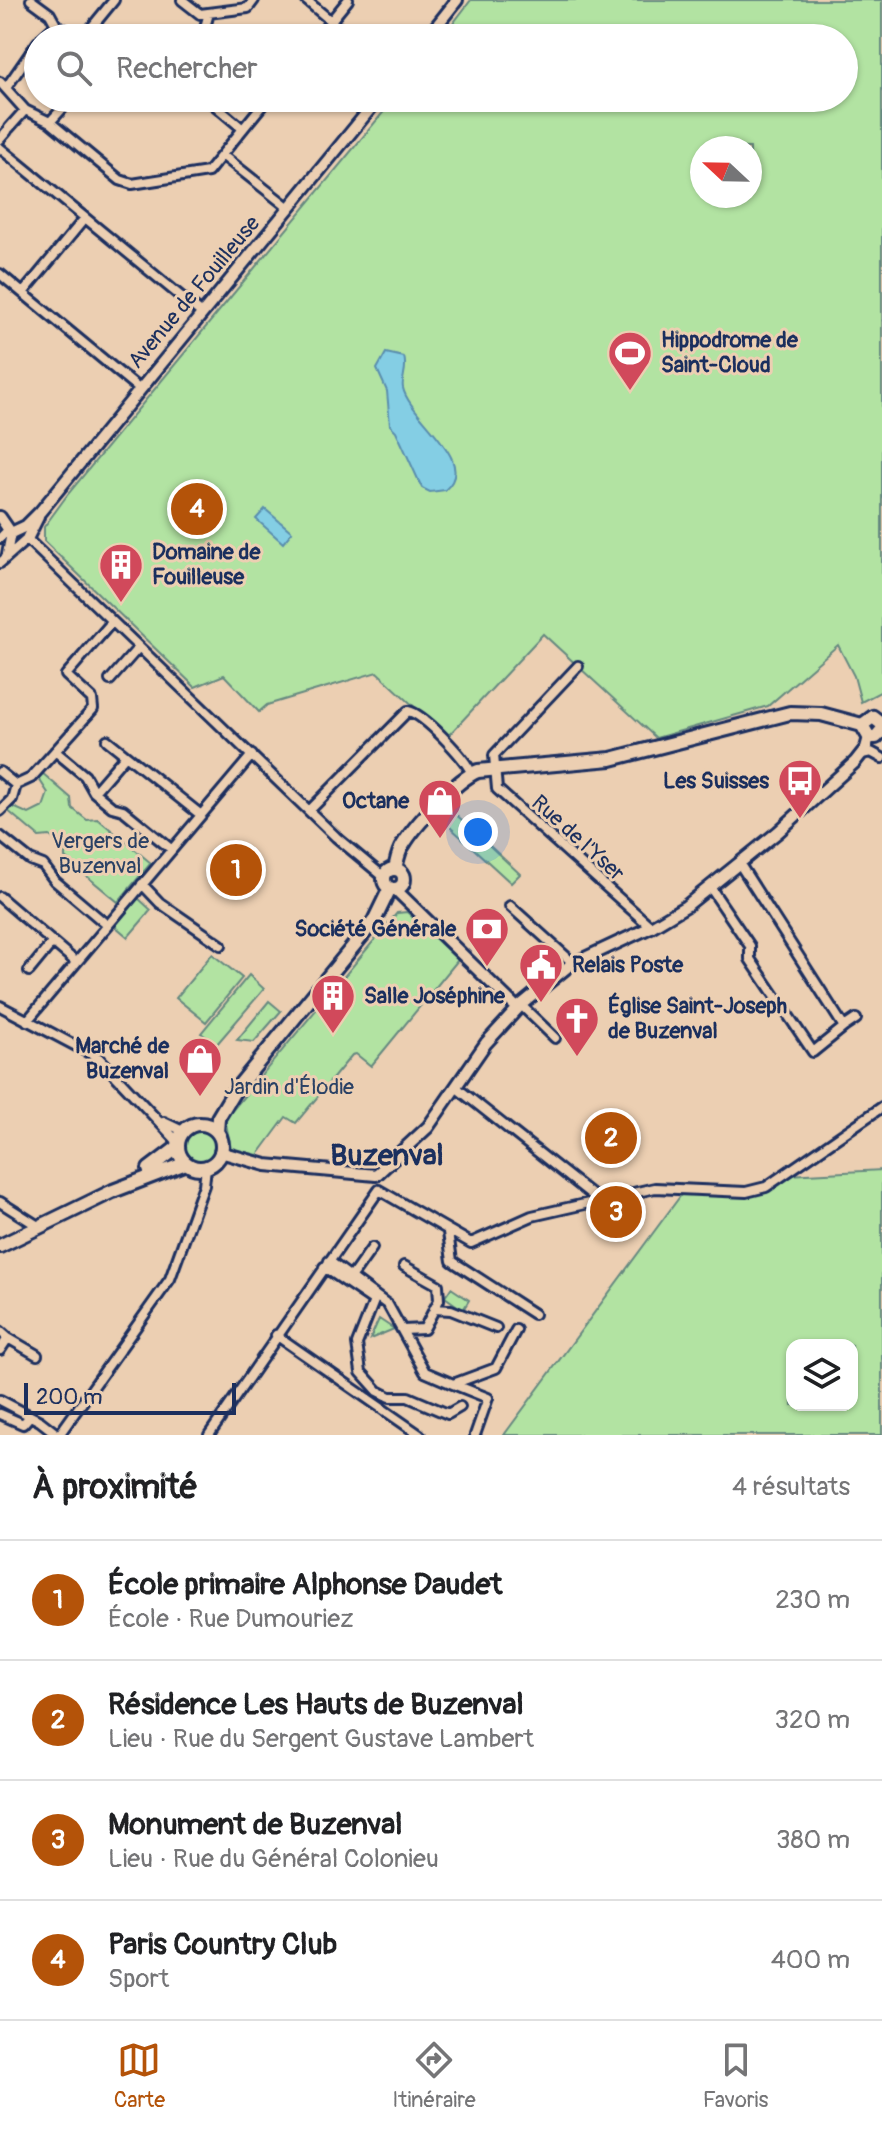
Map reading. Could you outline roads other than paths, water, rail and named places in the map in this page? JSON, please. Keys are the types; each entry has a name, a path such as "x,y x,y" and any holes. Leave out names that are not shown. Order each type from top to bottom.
{"main road":[{"path":"113,1191 167,1159 180,1140 233,1093 371,925 406,841 472,774 493,769 602,761 790,713 821,714 874,730"},
{"path":"0,1246 113,1191 186,1163 206,1167 220,1152 218,1118 233,1093"},
{"path":"200,1124 217,1132"},
{"path":"180,1140 186,1163"}],"street":[{"path":"31,0 50,14 55,24"},
{"path":"94,24 114,0"},
{"path":"182,0 200,14 248,8 254,0"},
{"path":"306,0 335,24"},
{"path":"329,24 348,0"},
{"path":"438,24 457,0"},
{"path":"206,24 209,13"},
{"path":"24,59 3,85 24,109"},
{"path":"0,139 24,111"},
{"path":"29,112 50,122 120,180 132,184 202,175 257,112"},
{"path":"50,122 59,112"},
{"path":"223,112 243,129"},
{"name":"Avenue de Fouilleuse","path":"0,538 6,532 26,526 40,512 368,112"},
{"path":"0,148 201,313"},
{"path":"222,155 289,208"},
{"path":"23,293 85,218"},
{"path":"0,274 139,389"},
{"name":"Avenue de Fouilleuse","path":"0,563 27,539 40,512"},
{"path":"0,517 11,533 27,539 309,811 391,881 482,975 555,1038"},
{"path":"26,526 27,539"},
{"path":"7,555 11,533"},
{"path":"0,811 12,799 16,785 31,778 93,709 92,699 66,675 68,668 112,622"},
{"path":"110,680 139,647"},
{"path":"493,769 494,755 578,666"},
{"path":"309,811 408,711 416,713 438,733 472,774"},
{"path":"220,1152 266,1165 364,1174 379,1170 411,1145 436,1117 486,1043 519,1006 573,963 651,927 710,887 862,754 874,730"},
{"path":"874,730 882,756"},
{"path":"107,740 201,815"},
{"path":"55,751 85,776 94,792 112,807 123,810 171,849"},
{"path":"862,754 871,752 882,756"},
{"path":"94,792 126,755"},
{"path":"27,1021 252,755"},
{"name":"Rue de l'Yser","path":"493,769 497,789 651,927"},
{"path":"0,772 16,785"},
{"path":"0,836 30,860 43,865 55,881 107,925"},
{"path":"739,863 844,1027"},
{"path":"142,884 160,903 221,945"},
{"path":"710,887 750,946 750,959 813,1052 856,1019"},
{"path":"0,898 76,962"},
{"path":"510,906 573,963"},
{"path":"29,971 52,943"},
{"path":"0,1006 99,1058 180,1140"},
{"path":"457,1088 601,1202"},
{"path":"379,1190 471,1243 532,1216 655,1188 746,1192 766,1187 882,1107"},
{"path":"0,1400 58,1435 170,1279 204,1185 206,1167"},
{"path":"209,1435 379,1190 379,1170"},
{"path":"0,1202 38,1226"},
{"path":"448,1232 452,1261 534,1314"},
{"path":"349,1280 372,1248"},
{"path":"326,1264 388,1305 425,1372 488,1398 475,1435"},
{"path":"403,1330 415,1333 424,1329 439,1300 438,1285 404,1266"},
{"path":"375,1299 357,1344 361,1372 378,1391 390,1397 408,1397 448,1414 460,1407"},
{"path":"434,1309 451,1310 496,1328"},
{"path":"453,1384 496,1368 516,1330"},
{"path":"0,1331 37,1355"},
{"path":"276,1335 420,1435"},
{"path":"0,1350 8,1338"},
{"path":"0,1414 23,1424 29,1417"}],"water":[{"path":"386,353 404,357 403,388 408,400 449,453 454,466 453,478 445,490 430,492 422,488 396,431 390,425 387,391 377,369"},
{"path":"265,509 292,532 283,543 256,519"}],"place":[{"name":"Hippodrome de Saint-Cloud","path":"630,392"},
{"name":"Paris Country Club","path":"197,509"},
{"name":"Domaine de Fouilleuse","path":"121,604"},
{"name":"Les Suisses","path":"800,820"},
{"name":"Octane","path":"440,840"},
{"name":"École primaire Alphonse Daudet","path":"236,870"},
{"name":"Société Générale","path":"487,968"},
{"name":"Relais Poste","path":"541,1004"},
{"name":"Salle Joséphine","path":"333,1035"},
{"name":"Église Saint-Joseph de Buzenval","path":"577,1058"},
{"name":"Marché de Buzenval","path":"200,1098"},
{"name":"Résidence Les Hauts de Buzenval","path":"611,1138"},
{"name":"Monument de Buzenval","path":"616,1212"}],"district":[{"name":"Buzenval","path":"387,1155"}],"park label":[{"name":"Vergers de Buzenval","path":"100,854"},
{"name":"Jardin d'Élodie","path":"289,1087"}]}
